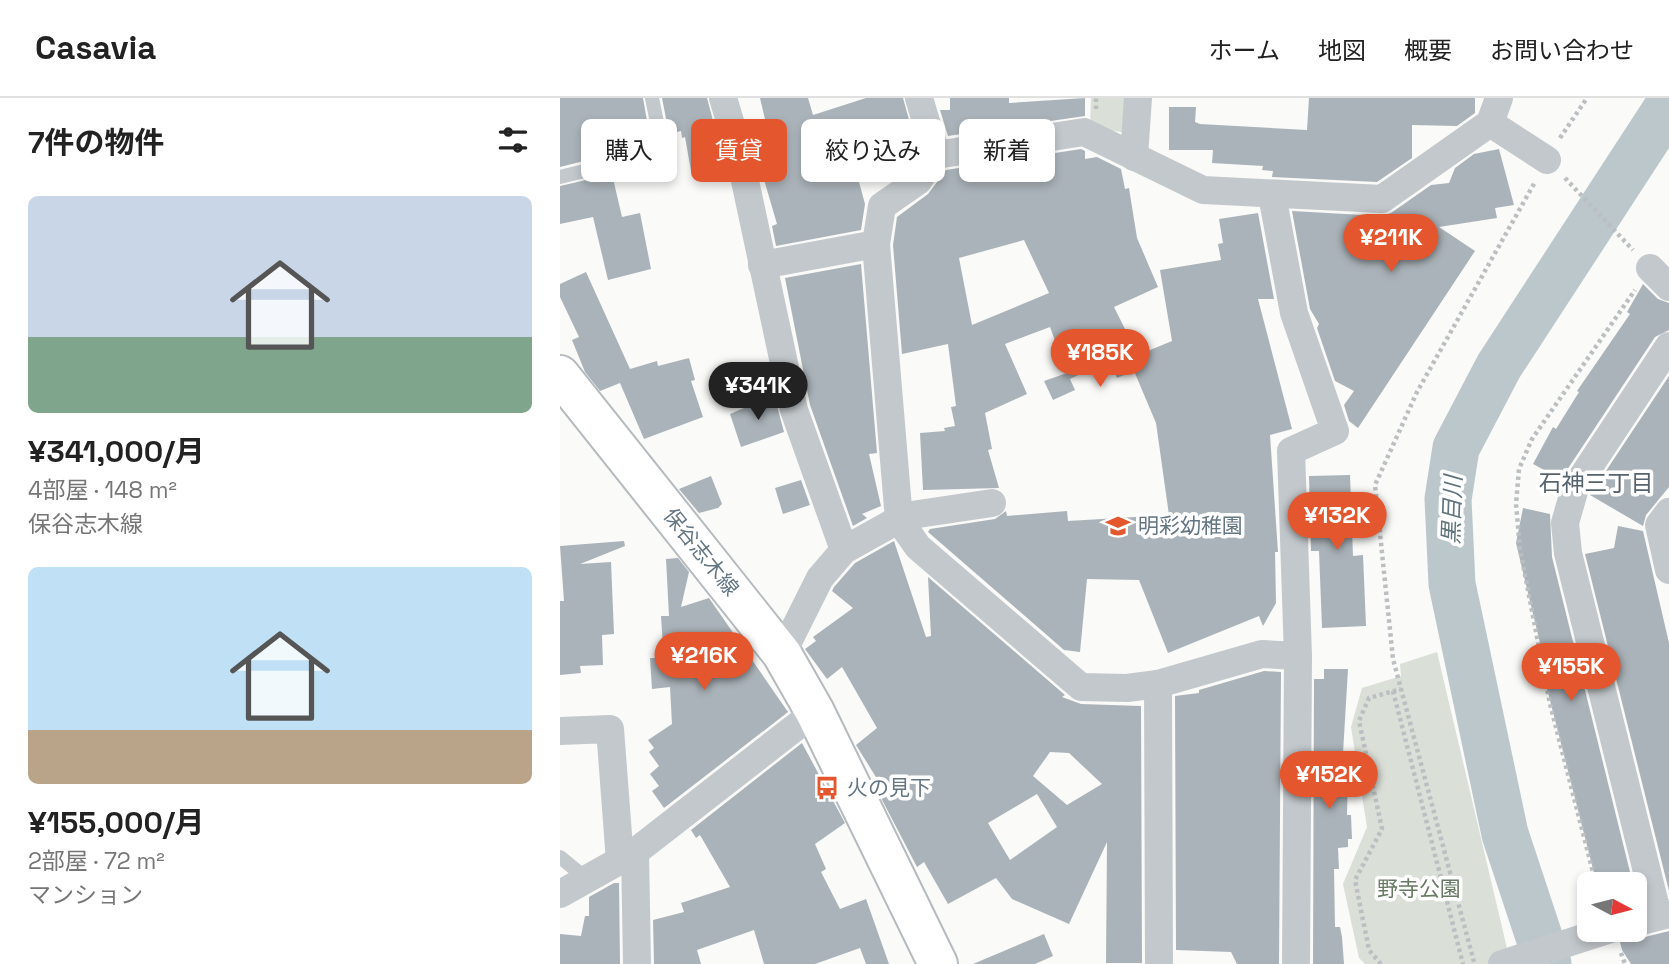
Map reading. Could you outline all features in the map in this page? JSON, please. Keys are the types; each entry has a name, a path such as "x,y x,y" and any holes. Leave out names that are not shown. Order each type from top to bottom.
{"main road":[{"name":"保谷志木線","path":"560,375 782,654 815,712 939,964"}],"street":[{"path":"723,98 738,148 794,410 844,550"},
{"path":"919,98 925,119"},
{"path":"1134,157 1138,98"},
{"path":"945,154 1084,132 1203,190 1382,199 1495,110 1547,160"},
{"path":"917,182 882,206 876,244 899,520 918,547 1081,687 1127,688 1158,684 1262,654 1298,656"},
{"path":"1272,195 1294,313 1335,431 1291,451 1298,656 1296,964"},
{"path":"762,265 876,244"},
{"path":"1654,918 1568,552 1565,523 1575,488 1669,345"},
{"path":"782,654 820,578 844,550 905,516 992,503"},
{"path":"1669,513 1659,525 1669,570"},
{"path":"1158,684 1160,964"},
{"path":"560,894 628,857 815,712"},
{"path":"560,731 610,729 628,857 637,964"},
{"path":"1502,964 1577,940"}],"lane":[{"path":"560,177 658,153 662,147 652,98"},
{"path":"560,857 588,880"}],"path":[{"path":"1475,964 1393,659 1375,485 1417,392 1547,160 1587,98"},
{"path":"1547,160 1659,277"},
{"path":"1381,964 1368,950 1355,880 1382,829 1359,721 1369,698 1401,689"},
{"path":"1393,691 1463,964"}],"green space":[{"path":"1091,98 1129,98 1127,133 1090,127"},
{"name":"野寺公園","path":"1437,652 1510,961 1502,964 1365,964 1359,958 1343,884 1367,827 1351,727 1362,688 1401,676 1400,664"}],"building":[{"path":"560,98 643,98 647,119 581,119 581,162 560,167"},
{"path":"662,98 707,98 713,119 691,119 691,171 685,137 682,138 681,131 677,132 677,119 666,119"},
{"path":"760,98 808,98 813,115 866,98 903,98 909,119 801,119 801,182 859,182 865,204 861,230 776,246 772,226 777,224 765,182 787,182 787,119 765,119"},
{"path":"950,98 1009,98 1009,103 1085,98 1085,116 1055,120 959,119 959,134 948,136 945,119 940,110 950,110"},
{"path":"1309,98 1475,98 1475,113 1457,126 1412,125 1412,158 1377,182 1272,177 1273,171 1262,170 1263,166 1212,163 1213,150 1169,150 1169,107 1196,107 1195,122 1200,124 1307,130"},
{"path":"1081,149 1085,151 1085,159 1097,157 1121,169 1125,189 1129,188 1137,238 1158,287 1114,307 1138,355 1172,341 1160,270 1221,260 1218,244 1223,243 1219,219 1258,213 1274,299 1258,299 1292,429 1270,435 1278,552 1275,552 1276,603 1263,626 1259,616 1168,653 1139,580 1087,579 1080,652 1064,650 928,532 930,529 995,519 1006,511 1007,516 1067,511 1068,521 1169,515 1156,423 1134,371 1117,378 1110,360 1070,379 1075,390 1053,400 1044,381 1067,373 1050,327 1005,344 1027,394 985,413 992,449 988,450 999,488 923,490 920,433 945,431 944,428 955,426 951,407 956,406 948,344 902,354 893,245 897,217 928,194 937,182 945,182 945,171 959,168 959,182 1055,182 1055,153","holes":["1024,240 1049,293 972,325 959,258"]},
{"path":"1499,149 1514,205 1495,208 1497,218 1439,227 1475,251 1358,428 1349,421 1344,405 1354,391 1335,381 1317,328 1319,324 1310,309 1292,211 1381,216 1391,213 1431,185 1449,183 1455,168 1474,154"},
{"path":"581,181 614,182 622,217 640,213 651,269 608,280 593,217 560,224 560,186"},
{"path":"861,264 877,453 869,454 881,506 862,514 867,518 853,526 810,405 785,278"},
{"path":"586,272 630,369 657,361 658,366 689,358 695,380 691,381 703,417 644,439 620,383 600,391 585,372 572,340 579,337 560,297 560,284"},
{"path":"1643,284 1658,299 1669,303 1669,330 1655,337 1561,479 1533,464 1553,427 1556,429 1579,392 1577,391 1630,314 1627,312"},
{"path":"1669,376 1669,487 1646,515 1643,526 1590,495"},
{"path":"774,395 784,432 741,447 730,414"},
{"path":"1350,475 1353,556 1363,555 1366,626 1322,628 1319,551 1311,551 1309,476"},
{"path":"711,476 722,504 718,508 699,513 679,489"},
{"path":"801,480 810,505 783,514 775,488"},
{"path":"1523,508 1550,514 1552,557 1630,872 1594,872 1542,669 1546,668 1516,543"},
{"path":"1618,526 1643,531 1669,643 1669,891 1585,554 1614,548"},
{"path":"624,541 625,546 580,564 611,562 614,634 602,635 603,665 580,666 581,673 560,675 560,601 564,601 560,546"},
{"path":"894,541 926,637 931,636 928,577 1065,695 1062,697 1081,704 1141,706 1142,963 1106,963 1107,842 1069,924 1012,899 996,878 948,904 924,862 917,867 879,794 884,790 856,745 877,728 842,667 827,679 805,649 816,641 813,637 853,608 832,591 855,563","holes":["1050,752 1069,753 1102,784 1067,805 1033,776","1037,794 1057,827 1010,860 988,823"]},
{"path":"678,558 689,572 681,607 709,598 788,712 664,808 652,791 659,786 650,774 659,766 649,752 654,748 648,740 672,724 670,687 652,689 650,658 659,658 658,648 663,648 661,616 669,616 666,559"},
{"path":"1324,669 1348,669 1342,770 1348,770 1347,815 1351,815 1352,839 1348,839 1348,847 1338,848 1339,869 1334,869 1335,927 1340,927 1344,964 1313,964 1314,679 1324,679"},
{"path":"1264,671 1281,672 1279,964 1237,964 1231,952 1176,950 1175,696 1199,693 1199,690"},
{"path":"802,743 845,823 815,844 826,869 821,872 840,909 866,899 889,964 866,964 860,948 815,964 764,964 754,930 697,950 701,964 654,964 653,920 684,912 681,903 730,887 700,835 696,838 691,830"},
{"path":"614,883 619,883 620,964 560,964 560,934 581,936 585,916 589,916 589,897"},
{"path":"1669,931 1669,964 1631,964 1620,942 1647,942 1647,936"},
{"path":"1044,934 1053,956 1035,964 973,964"}],"waterway":[{"name":"黒目川","path":"1548,964 1505,834 1452,584 1448,499 1456,448 1499,366 1669,105"}],"place":[{"name":"明彩幼稚園","path":"1118,526"},
{"name":"火の見下","path":"827,788"}],"district":[{"name":"石神三丁目","path":"1596,483"}]}
